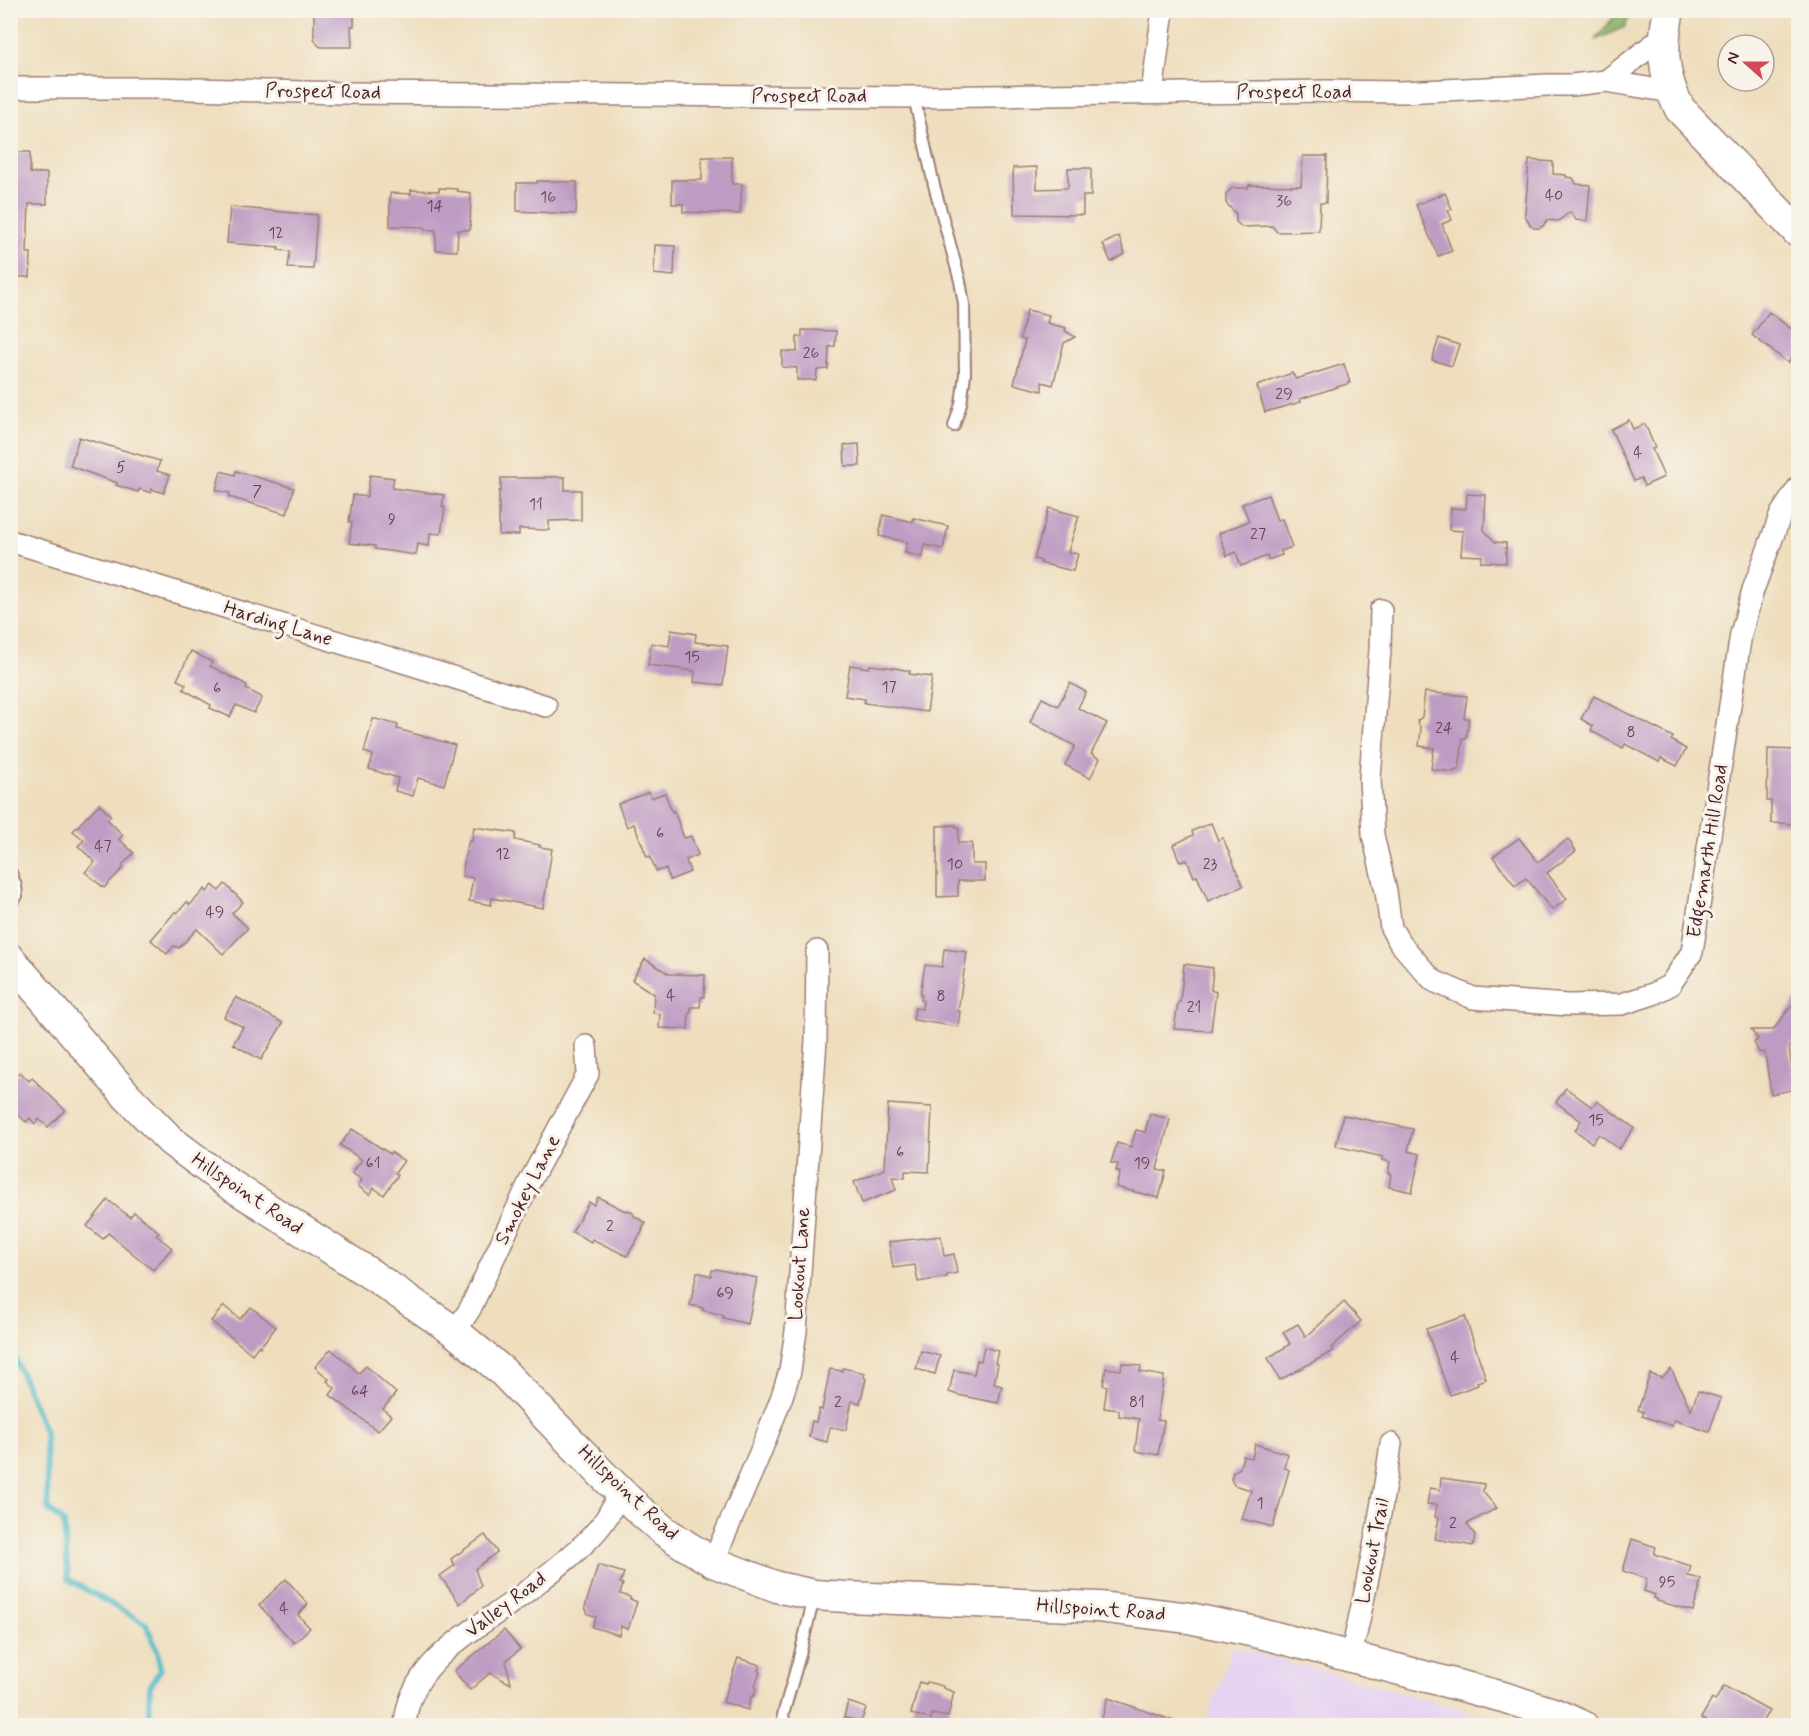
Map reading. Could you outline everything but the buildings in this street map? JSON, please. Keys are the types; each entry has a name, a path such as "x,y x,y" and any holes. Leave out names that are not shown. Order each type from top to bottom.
{"street":[{"path":"1152,93 1163,10"},
{"path":"1666,23 1665,67 1671,92 1680,109 1798,232"},
{"name":"Prospect Road","path":"1606,81 1666,23"},
{"name":"Prospect Road","path":"10,88 914,97 1401,92 1548,85 1572,86 1606,81 1671,92"},
{"name":"Edgemarth Hill Road","path":"1381,610 1370,778 1372,824 1391,928 1400,944 1434,981 1473,998 1568,1005 1622,1004 1653,994 1670,985 1692,952 1741,634 1753,590 1781,514 1798,488"},
{"name":"Harding Lane","path":"10,541 546,706"},
{"name":"Lookout Lane","path":"713,1562 760,1453 790,1371 796,1331 816,1040 817,951"},
{"name":"Hillspoint Road","path":"10,959 127,1096 171,1141 226,1182 372,1275 455,1332 502,1371 620,1492 664,1531 713,1562 777,1587 846,1598 1099,1607 1223,1624 1526,1704 1583,1725"},
{"name":"Smokey Lane","path":"455,1332 470,1309 531,1181 588,1074 586,1046"},
{"name":"Lookout Trail","path":"1351,1656 1366,1592 1391,1444"},
{"name":"Valley Road","path":"405,1725 407,1707 412,1694 427,1670 454,1644 525,1593 572,1553 604,1521 620,1492"}],"lane":[{"path":"914,97 964,304 965,374 961,404 954,426"},
{"path":"10,870 17,896 10,903"},
{"path":"785,1725 783,1716 800,1658 814,1594"}],"shaded area":[{"path":"1233,1646 1370,1684 1519,1725 1205,1725"}],"green space":[{"path":"1612,11 1631,11 1625,27 1595,40 1614,17"}],"waterway":[{"path":"10,1346 45,1432 48,1509 64,1523 68,1579 146,1624 159,1655 160,1670 150,1686 149,1717 153,1726"}]}
